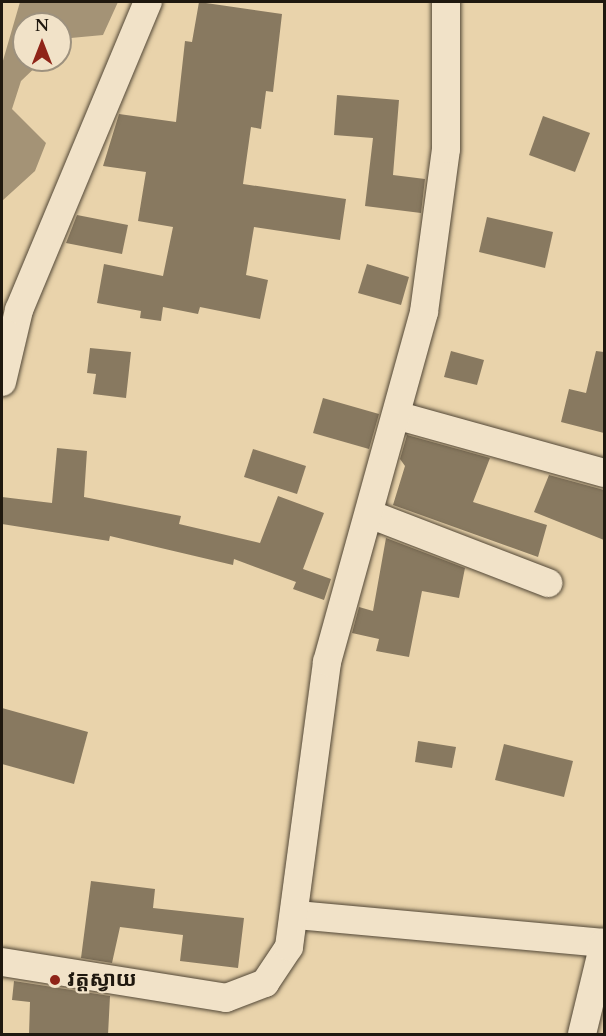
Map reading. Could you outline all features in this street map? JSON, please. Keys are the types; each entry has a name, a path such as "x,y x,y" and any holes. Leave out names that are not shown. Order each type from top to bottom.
{"street":[{"path":"2,382 19,310 148,2"},
{"path":"2,962 210,998 238,997 253,992 278,969 297,915 327,662 372,515 424,312 446,148 446,2"},
{"path":"399,416 604,473"},
{"path":"372,515 548,583"},
{"path":"297,915 604,943 582,1035"}],"shaded area":[{"path":"20,2 118,2 103,35 72,38 72,12 17,12"},
{"path":"12,30 12,72 30,72 21,81 12,109 46,143 35,171 2,201 2,64"}],"building":[{"path":"199,2 282,14 273,92 266,91 261,129 251,127 243,184 346,199 340,240 254,227 246,275 268,280 260,319 200,307 198,314 163,307 161,321 140,318 141,311 97,303 104,264 163,276 173,227 138,221 146,172 103,166 119,114 176,122 185,41 192,42"},
{"path":"337,95 399,100 393,175 425,179 421,213 365,206 373,138 334,135"},
{"path":"543,116 590,133 575,172 529,155"},
{"path":"77,215 128,225 122,254 66,243"},
{"path":"487,217 553,232 545,268 479,252"},
{"path":"367,264 409,277 401,305 358,293"},
{"path":"90,348 131,352 126,398 93,394 96,374 87,373"},
{"path":"451,351 484,360 477,385 444,377"},
{"path":"596,351 604,352 604,433 561,422 569,389 586,393"},
{"path":"323,398 379,414 369,449 313,433"},
{"path":"407,435 490,458 473,502 547,525 538,557 393,505 405,466 400,459"},
{"path":"57,448 87,451 84,497 181,516 179,524 260,543 278,496 324,513 303,569 331,579 324,600 293,589 296,582 234,559 233,565 110,536 109,541 2,524 2,497 52,503"},
{"path":"253,449 306,466 297,494 244,477"},
{"path":"549,475 604,490 604,540 534,512"},
{"path":"386,538 465,568 459,598 422,591 409,657 376,651 379,639 352,633 359,607 373,611"},
{"path":"2,708 88,732 74,784 2,764"},
{"path":"418,741 456,747 452,768 415,762"},
{"path":"504,744 573,761 564,797 495,780"},
{"path":"91,881 155,889 153,908 244,918 238,968 180,961 183,935 120,927 112,963 81,958"},
{"path":"14,981 110,996 108,1035 29,1035 30,1002 12,1000"}],"place":[{"name":"វត្តស្វាយ","path":"55,980"}]}
